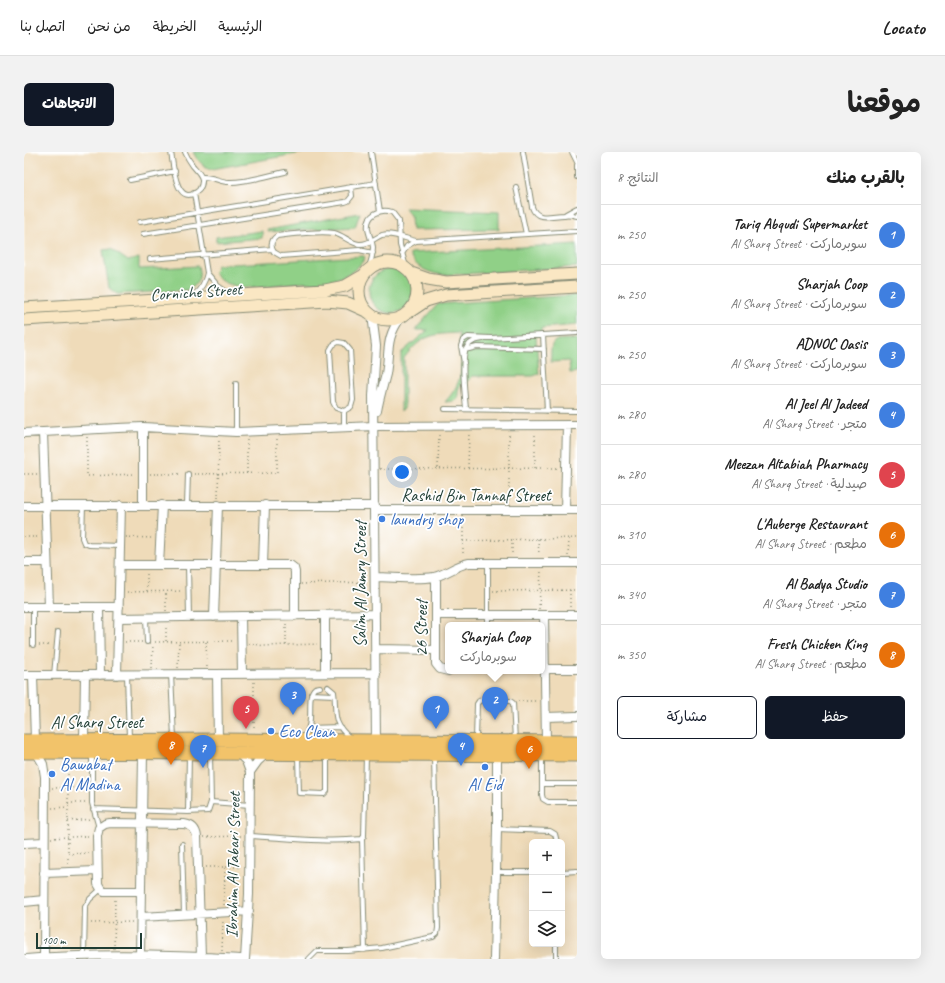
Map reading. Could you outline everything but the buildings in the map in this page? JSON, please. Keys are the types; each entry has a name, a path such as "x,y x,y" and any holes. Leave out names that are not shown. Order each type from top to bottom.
{"main road":[{"path":"576,272 564,275 446,282 428,279 396,263 386,261 376,264 365,273 359,286 359,295 362,304 370,314 378,319 394,320 426,302 446,295 577,287"},
{"path":"405,315 414,306 417,297 417,285 409,270"},
{"name":"Corniche Street","path":"24,308 335,288 345,286 365,273"},
{"path":"180,310 196,306 228,302 231,300 232,295"},
{"name":"Corniche Street","path":"24,320 338,301 358,307 370,314"},
{"path":"77,317 79,312 83,310 104,308 116,302"},
{"name":"Al Sharq Street","path":"30,746 84,740 515,742 577,755"},
{"name":"Al Sharq Street","path":"30,746 68,752 497,755 577,742"}],"street":[{"name":"Salim Al Jamry Street","path":"370,314 376,346 373,396 376,742"},
{"name":"Salim Al Jamry Street","path":"374,426 386,372 389,340 392,332 405,315"},
{"path":"24,433 143,427 219,432 247,432 374,426 577,425"},
{"path":"565,510 567,426"},
{"path":"143,427 143,505"},
{"path":"43,432 49,607"},
{"path":"117,675 121,505"},
{"path":"159,565 162,505"},
{"path":"214,617 218,505"},
{"path":"264,565 265,505"},
{"name":"Rashid Bin Tannaf Street","path":"24,506 265,505 463,510 577,510"},
{"path":"24,562 47,562"},
{"path":"375,579 436,577 463,564 577,563"},
{"path":"120,565 292,566 296,572 291,616"},
{"name":"26 Street","path":"436,577 435,661 437,667 445,670"},
{"path":"24,607 119,607"},
{"path":"99,607 100,675"},
{"path":"119,618 375,614"},
{"path":"324,615 325,673"},
{"path":"436,615 574,615"},
{"path":"542,615 542,622"},
{"path":"241,616 242,674"},
{"path":"376,649 436,650"},
{"path":"545,669 577,669"},
{"path":"24,675 376,673"},
{"path":"217,674 218,740"},
{"path":"544,674 546,717 544,748"},
{"path":"33,675 30,746 43,764 45,788 44,958"},
{"path":"84,740 85,675"},
{"path":"546,717 577,716"},
{"path":"140,956 144,753"},
{"name":"Ibrahim Al Tabari Street","path":"238,753 246,761 250,772 249,911 245,959"},
{"name":"Ibrahim Al Tabari Street","path":"250,772 258,761 268,753"},
{"path":"494,959 497,755"},
{"path":"141,891 115,891 101,889 98,884 98,832 106,824 188,824 195,829 197,837 201,956"},
{"path":"24,843 44,840"},
{"path":"44,873 98,871"},
{"path":"24,902 44,900"},
{"path":"141,919 184,914 249,911"},
{"path":"26,959 84,956 140,956 169,958 201,956 241,959"}],"lane":[{"path":"171,152 179,189 187,194 194,193 201,187 202,177 190,162 185,152"},
{"path":"371,152 380,211"},
{"path":"523,152 532,207 535,212 542,217 566,214 577,209"},
{"path":"572,152 577,163 577,177"},
{"path":"130,180 175,171"},
{"path":"202,177 212,177 225,182 235,182 286,172"},
{"path":"140,222 376,183"},
{"path":"143,234 345,202 352,196 351,187"},
{"path":"516,188 526,234"},
{"path":"188,298 201,289 207,274 194,193"},
{"path":"365,273 373,253 372,241 368,231 370,218 374,213 386,210 396,216 400,226 402,254 409,270"},
{"path":"566,214 577,216"},
{"path":"402,254 407,246 416,242 577,231"},
{"path":"373,253 359,250 281,256 277,255 272,249 272,241 274,238 281,236 334,233 342,235 360,244 372,241 387,234 416,242"},
{"path":"150,259 272,249"},
{"path":"207,274 218,286 232,295"},
{"path":"464,363 460,346 463,340 468,337 491,338 577,333"},
{"path":"543,335 547,411"},
{"path":"466,409 464,363 465,350 470,343 491,338"},
{"path":"338,342 344,343 350,350 353,400 351,407 344,411 338,410 333,402 330,350 333,345 338,342"},
{"path":"465,350 477,347 544,349"},
{"path":"236,384 236,432"},
{"path":"445,409 577,411"},
{"path":"344,411 344,427"},
{"path":"187,505 188,474"},
{"path":"83,506 82,538 84,543 89,545 120,546"},
{"path":"488,563 488,622"},
{"path":"188,565 189,617"},
{"path":"33,607 33,645"},
{"path":"146,618 147,642"},
{"path":"54,675 58,632"},
{"path":"127,674 129,740"},
{"path":"174,674 174,741"},
{"path":"300,740 310,728 312,690 320,687"},
{"path":"328,687 333,690 336,717 340,727 347,735 356,741"},
{"path":"311,694 334,694"},
{"path":"476,742 478,702 481,700 512,701 514,706 515,742"},
{"path":"310,728 340,727"},
{"path":"544,748 542,797 546,801 577,802"},
{"path":"92,752 92,803 98,832"},
{"path":"188,812 189,753"},
{"path":"93,809 188,812 208,811 211,802 210,753"},
{"path":"298,753 299,793 324,794 327,792 327,754"},
{"path":"365,950 362,839 364,836 366,753"},
{"path":"309,959 317,950 348,951 382,948 433,937 437,934 434,754"},
{"path":"542,784 577,784"},
{"path":"211,802 250,805"},
{"path":"497,829 550,831 555,834 556,839"},
{"path":"250,836 321,841 362,839"},
{"path":"182,844 184,914"},
{"path":"496,872 529,872"},
{"path":"565,872 577,872"},
{"path":"84,956 86,904 101,889"},
{"path":"556,947 556,959"}],"path":[{"path":"438,468 439,426"},
{"path":"468,468 469,426"},
{"path":"509,426 509,510"},
{"path":"535,426 535,468"},
{"path":"86,430 87,476 276,473 277,430"},
{"path":"218,505 219,432"},
{"path":"247,432 247,474"},
{"path":"374,469 566,468"},
{"path":"24,474 44,474"},
{"path":"463,510 463,564"},
{"path":"24,537 46,538"},
{"path":"120,537 160,538"},
{"path":"568,563 569,538"},
{"path":"463,541 577,538"},
{"path":"538,539 542,615"},
{"path":"512,540 512,563"},
{"path":"147,565 147,591"},
{"path":"295,585 375,579"},
{"path":"119,592 189,590"},
{"path":"570,590 574,615"},
{"path":"488,591 577,590"},
{"path":"286,645 291,616"},
{"path":"118,642 241,641 264,646 325,644"},
{"path":"152,674 153,642"},
{"path":"174,674 179,642"},
{"path":"206,642 207,674"},
{"path":"33,645 57,645"},
{"path":"254,674 254,740"},
{"path":"512,701 545,701"},
{"path":"68,752 68,872"},
{"path":"45,788 92,787"},
{"path":"68,803 92,803"},
{"path":"45,808 68,807"},
{"path":"68,821 96,819"},
{"path":"44,840 68,838 98,832"},
{"path":"197,837 250,836"},
{"path":"68,854 97,852"},
{"path":"198,867 250,867"},
{"path":"114,956 115,891"},
{"path":"85,923 114,923 141,919"}],"green space":[{"path":"193,152 307,152 212,169 201,163"},
{"path":"405,208 499,212 499,229 412,230 411,217"},
{"path":"360,213 355,227 267,232 267,230"},
{"path":"262,231 262,238 216,242 216,237"},
{"path":"577,244 577,267 444,275 425,270 416,264 410,257 410,253"},
{"path":"111,249 128,261 139,258 139,269 198,266 199,277 197,283 188,290 117,294 109,288 103,250"},
{"path":"364,256 365,258 359,266 351,272 337,279 323,282 243,287 235,286 222,281 214,272 217,265"},
{"path":"391,269 403,273 409,279 413,291 409,303 403,309 391,313 379,309 373,303 369,291 373,279 379,273"},
{"path":"577,295 577,325 541,328 541,332 536,337 539,374 533,376 473,376 460,386 458,398 454,401 445,402 460,378 461,362 459,333 434,335 422,340 410,350 404,358 404,409 401,412 401,353 428,330 415,330 438,304"},
{"path":"563,339 577,339 577,372 570,373 569,361 551,362 551,348 555,341"}],"place":[{"name":"laundry shop","path":"382,519"},
{"name":"ADNOC Oasis","path":"293,715"},
{"name":"Sharjah Coop","path":"495,720"},
{"name":"Meezan Altabiah Pharmacy","path":"246,729"},
{"name":"Tariq Abqudi Supermarket","path":"436,729"},
{"name":"Eco Clean","path":"271,731"},
{"name":"Fresh Chicken King","path":"171,765"},
{"name":"Al Jeel Al Jadeed","path":"461,766"},
{"name":"Al Eid","path":"485,767"},
{"name":"Al Badya Studio","path":"203,768"},
{"name":"L'Auberge Restaurant","path":"529,769"},
{"name":"Bawabat Al Madina","path":"52,774"}]}
